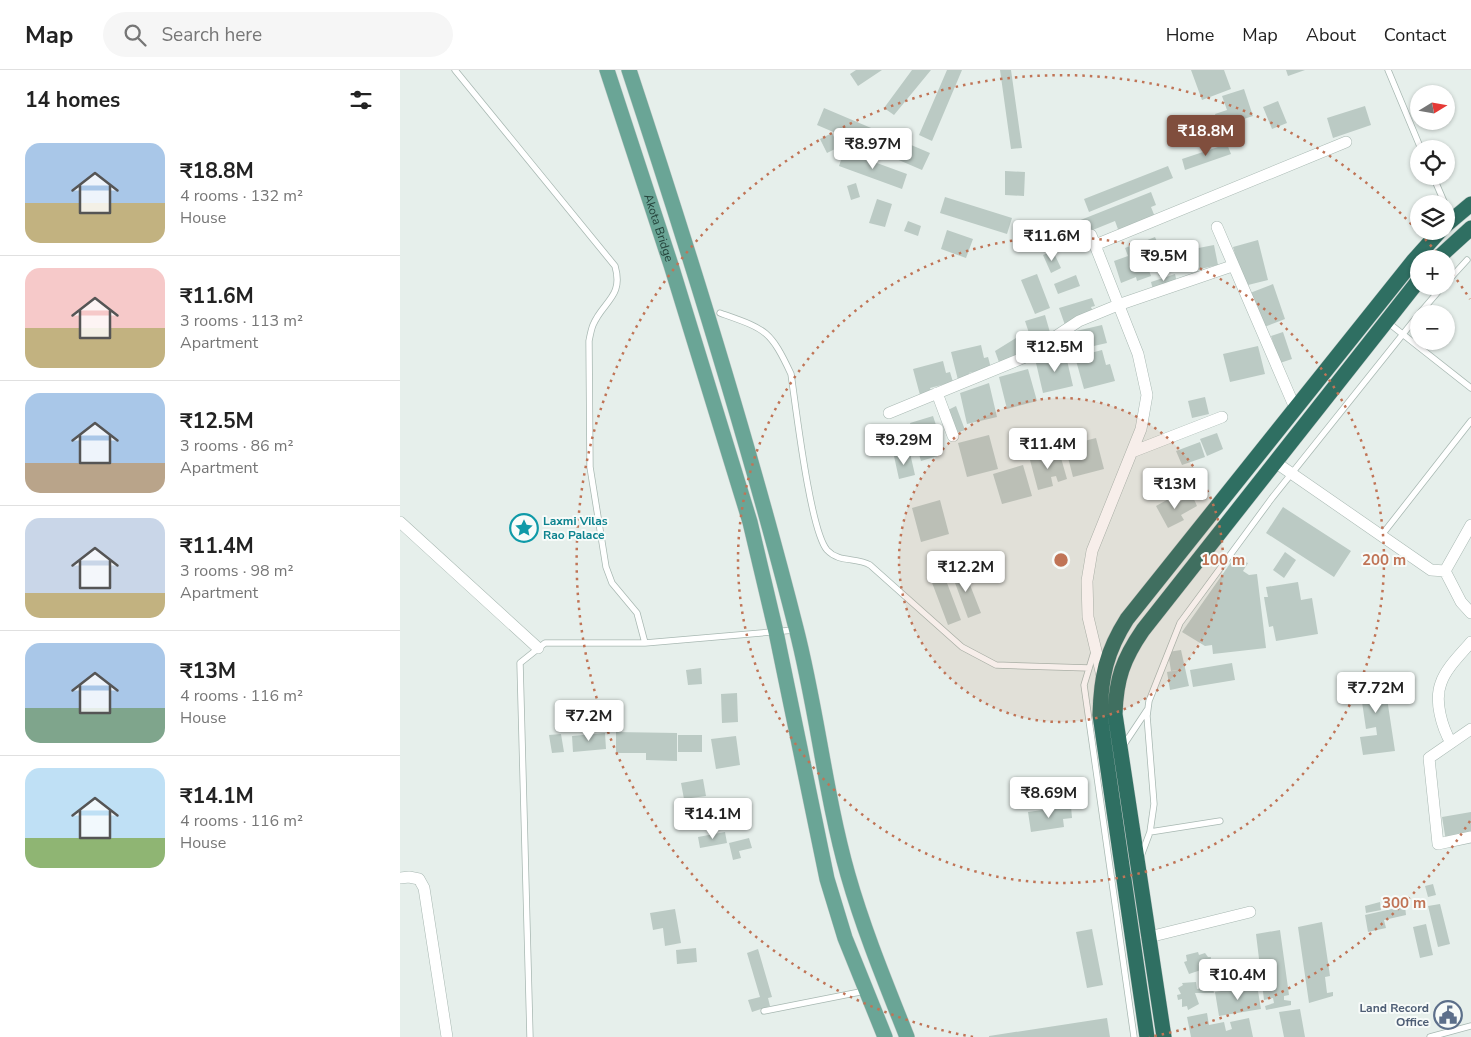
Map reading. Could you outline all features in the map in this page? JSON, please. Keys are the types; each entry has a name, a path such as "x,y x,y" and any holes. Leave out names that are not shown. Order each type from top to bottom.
{"highway":[{"path":"1455,213 1471,204"},
{"path":"1448,250 1471,228"},
{"path":"1147,1037 1100,715 1104,665 1115,638 1127,619 1432,240"},
{"path":"1164,1037 1115,714 1116,692 1121,668 1139,636 1410,291"}],"main road":[{"name":"Akota Bridge","path":"607,70 671,264 750,522 776,632 826,879 844,938 886,1037"},
{"path":"629,70 691,258 765,507 797,630 848,874 865,929 907,1037"}],"street":[{"path":"1116,692 1103,678 1095,648 1088,617 1087,581 1091,558 1141,429 1147,395 1138,354 1093,240 1346,142"},
{"path":"1217,228 1295,408"},
{"path":"889,413 1023,358 1079,321 1118,305 1232,266"},
{"path":"937,393 952,436"},
{"path":"1132,452 1222,417"},
{"path":"1275,462 1431,570 1444,571"},
{"path":"400,522 538,648"},
{"path":"1444,571 1471,526"},
{"path":"1444,571 1461,602 1471,613"},
{"path":"1451,743 1440,719 1440,684 1450,667 1471,642"},
{"path":"1471,729 1429,758 1438,844 1471,837"},
{"path":"400,878 419,879 424,888 447,1037"},
{"path":"1149,936 1250,912"}],"lane":[{"path":"455,70 615,266 617,281 615,295 593,325 589,341 590,467 606,567 612,583 637,613 645,643"},
{"path":"1388,70 1417,140"},
{"path":"1455,273 1467,260"},
{"path":"1427,305 1435,295"},
{"path":"720,313 757,326 767,333 780,351 791,374 816,526 827,550 842,559 861,560 870,565 962,647 978,658 996,665 1089,668"},
{"path":"1386,321 1471,388"},
{"path":"1120,751 1148,708 1155,683 1180,623 1291,473 1410,325"},
{"path":"1381,536 1471,421"},
{"path":"530,1037 520,663 545,643 645,643 797,630"},
{"path":"1095,648 1084,685 1134,1037"},
{"path":"1138,866 1150,832 1154,804 1148,708"},
{"path":"1150,832 1220,821"},
{"path":"764,1010 866,991"},
{"path":"1430,1037 1471,1026"}],"building":[{"path":"856,70 882,70 858,86 850,74"},
{"path":"912,70 931,70 894,115 884,108"},
{"path":"947,70 962,70 932,141 919,135"},
{"path":"1000,70 1011,70 1022,148 1011,149"},
{"path":"1191,70 1224,70 1231,89 1202,100"},
{"path":"1286,70 1305,70 1288,76"},
{"path":"1244,89 1253,116 1219,127 1215,114 1227,110 1222,96"},
{"path":"1278,101 1287,123 1272,129 1263,107"},
{"path":"1365,106 1371,125 1333,138 1327,118"},
{"path":"824,108 930,153 922,170 817,125"},
{"path":"1188,115 1192,130 1171,135 1167,120"},
{"path":"832,133 839,147 827,153 820,139"},
{"path":"1227,144 1231,154 1185,170 1182,159"},
{"path":"844,151 907,174 902,189 839,166"},
{"path":"1168,166 1173,178 1089,212 1084,199"},
{"path":"1005,171 1025,172 1024,196 1005,195"},
{"path":"856,183 860,197 851,200 847,186"},
{"path":"1151,192 1156,205 1151,207 1155,217 1119,232 1115,221 1078,236 1073,223"},
{"path":"945,197 1012,218 1007,234 940,213"},
{"path":"877,199 892,204 885,227 869,223"},
{"path":"908,221 921,226 918,236 904,231"},
{"path":"1029,222 1032,231 1018,236 1015,227"},
{"path":"947,230 973,239 966,258 941,249"},
{"path":"1155,237 1170,272 1159,276 1145,241"},
{"path":"1258,240 1268,280 1244,286 1233,247"},
{"path":"1139,242 1151,276 1137,281 1136,277 1121,283 1114,261 1128,256 1125,248"},
{"path":"1214,245 1218,265 1187,272 1183,251"},
{"path":"1053,251 1061,268 1051,273 1043,255"},
{"path":"1037,274 1050,308 1035,314 1021,280"},
{"path":"1175,274 1177,283 1153,290 1151,282"},
{"path":"1076,275 1080,286 1058,294 1054,284"},
{"path":"1273,284 1285,319 1262,328 1250,293"},
{"path":"1092,298 1095,306 1091,307 1094,314 1065,325 1059,308"},
{"path":"1045,315 1051,336 1032,342 1025,321"},
{"path":"1102,325 1107,343 1076,350 1072,332"},
{"path":"1283,332 1292,359 1280,363 1271,336"},
{"path":"1019,336 1022,341 1025,340 1029,351 1000,365 995,351"},
{"path":"981,345 984,358 988,357 991,368 969,373 970,377 958,380 951,352"},
{"path":"1258,346 1265,374 1230,382 1223,354"},
{"path":"1102,350 1106,365 1110,364 1115,381 1084,389 1075,357"},
{"path":"1065,352 1073,386 1043,393 1036,363"},
{"path":"943,361 946,373 950,372 953,382 930,388 931,392 920,395 913,369"},
{"path":"1028,369 1037,401 1007,409 999,377"},
{"path":"989,383 997,417 967,424 960,393"},
{"path":"1205,397 1209,414 1192,418 1188,401"},
{"path":"956,406 965,430 957,433 948,410"},
{"path":"933,416 940,437 936,438 941,455 921,461 910,423"},
{"path":"901,428 906,451 885,456 880,433"},
{"path":"1217,433 1223,449 1207,456 1200,439"},
{"path":"989,435 998,469 967,477 958,443"},
{"path":"1096,438 1104,469 1073,477 1065,446"},
{"path":"1200,442 1205,457 1182,465 1176,451"},
{"path":"1059,451 1067,479 1058,482 1056,476 1051,477 1053,486 1038,490 1030,460"},
{"path":"910,453 915,475 899,479 894,456"},
{"path":"1023,465 1032,496 1002,504 993,474"},
{"path":"1192,495 1197,506 1181,515 1184,520 1168,528 1156,506 1174,496 1177,503"},
{"path":"940,500 949,534 921,542 912,508"},
{"path":"1283,507 1351,551 1334,577 1266,533"},
{"path":"1285,552 1296,560 1284,578 1273,570"},
{"path":"1234,558 1248,563 1243,571 1249,575 1257,574 1266,648 1213,654 1212,645 1205,646 1182,632"},
{"path":"963,567 981,613 968,618 951,572"},
{"path":"944,575 961,620 948,625 931,580"},
{"path":"1298,582 1301,600 1312,598 1318,634 1276,641 1273,626 1269,627 1264,597 1268,597 1266,587"},
{"path":"1181,650 1189,686 1170,690 1167,672 1178,670 1171,671 1168,652"},
{"path":"1232,663 1235,680 1193,687 1190,670"},
{"path":"701,668 702,684 688,685 686,670"},
{"path":"1383,672 1395,751 1363,755 1360,737 1377,735 1376,727 1366,729 1358,675"},
{"path":"737,693 738,722 722,723 721,694"},
{"path":"616,732 677,733 677,761 646,760 646,753 616,753"},
{"path":"605,733 606,749 573,752 572,736"},
{"path":"561,734 564,752 552,753 549,735"},
{"path":"678,735 702,735 702,752 678,752"},
{"path":"736,736 740,765 716,769 711,739"},
{"path":"703,779 706,796 684,799 681,783"},
{"path":"1071,806 1072,818 1063,819 1064,827 1031,832 1028,812"},
{"path":"688,810 703,810 702,826 687,825"},
{"path":"1471,812 1471,836 1446,841 1442,817"},
{"path":"725,832 727,843 700,848 698,837"},
{"path":"749,838 752,848 739,851 741,858 733,860 729,843"},
{"path":"1433,884 1436,895 1428,897 1425,886"},
{"path":"1380,902 1381,910 1366,913 1365,906"},
{"path":"1440,904 1450,944 1438,947 1428,906"},
{"path":"1405,906 1406,915 1384,920 1386,928 1368,932 1365,915"},
{"path":"675,909 681,943 665,946 663,928 653,930 650,913"},
{"path":"1322,922 1330,976 1325,977 1327,993 1333,992 1333,996 1309,1003 1298,927"},
{"path":"1426,924 1433,955 1420,958 1413,927"},
{"path":"1092,929 1103,985 1087,988 1076,932"},
{"path":"1280,930 1289,995 1284,996 1284,1000 1291,1001 1291,1005 1266,1010 1265,1006 1274,1003 1273,998 1264,1000 1256,934"},
{"path":"696,948 697,962 677,964 676,950"},
{"path":"758,949 772,997 768,998 770,1006 752,1012 748,1000 760,997 747,953"},
{"path":"1198,952 1199,955 1205,953 1208,957 1211,957 1209,968 1204,970 1206,981 1221,978 1217,966 1228,961 1229,964 1234,963 1238,984 1232,985 1233,988 1226,989 1226,987 1221,988 1220,982 1212,983 1214,993 1195,993 1199,1004 1188,1010 1187,1006 1182,1007 1182,999 1178,1000 1177,995 1181,994 1178,988 1183,985 1182,983 1196,982 1197,989 1202,988 1201,970 1189,974 1184,962 1187,961 1186,955"},
{"path":"1257,985 1261,1009 1219,1016 1215,992"},
{"path":"1300,1009 1305,1037 1284,1037 1279,1012"},
{"path":"1207,1013 1209,1025 1224,1022 1226,1031 1232,1029 1230,1022 1249,1018 1253,1037 1191,1037 1187,1017"},
{"path":"1107,1018 1110,1037 989,1037 989,1036"}],"place":[{"name":"Laxmi Vilas Rao Palace","path":"524,528"},
{"name":"Land Record Office","path":"1448,1015"}]}
